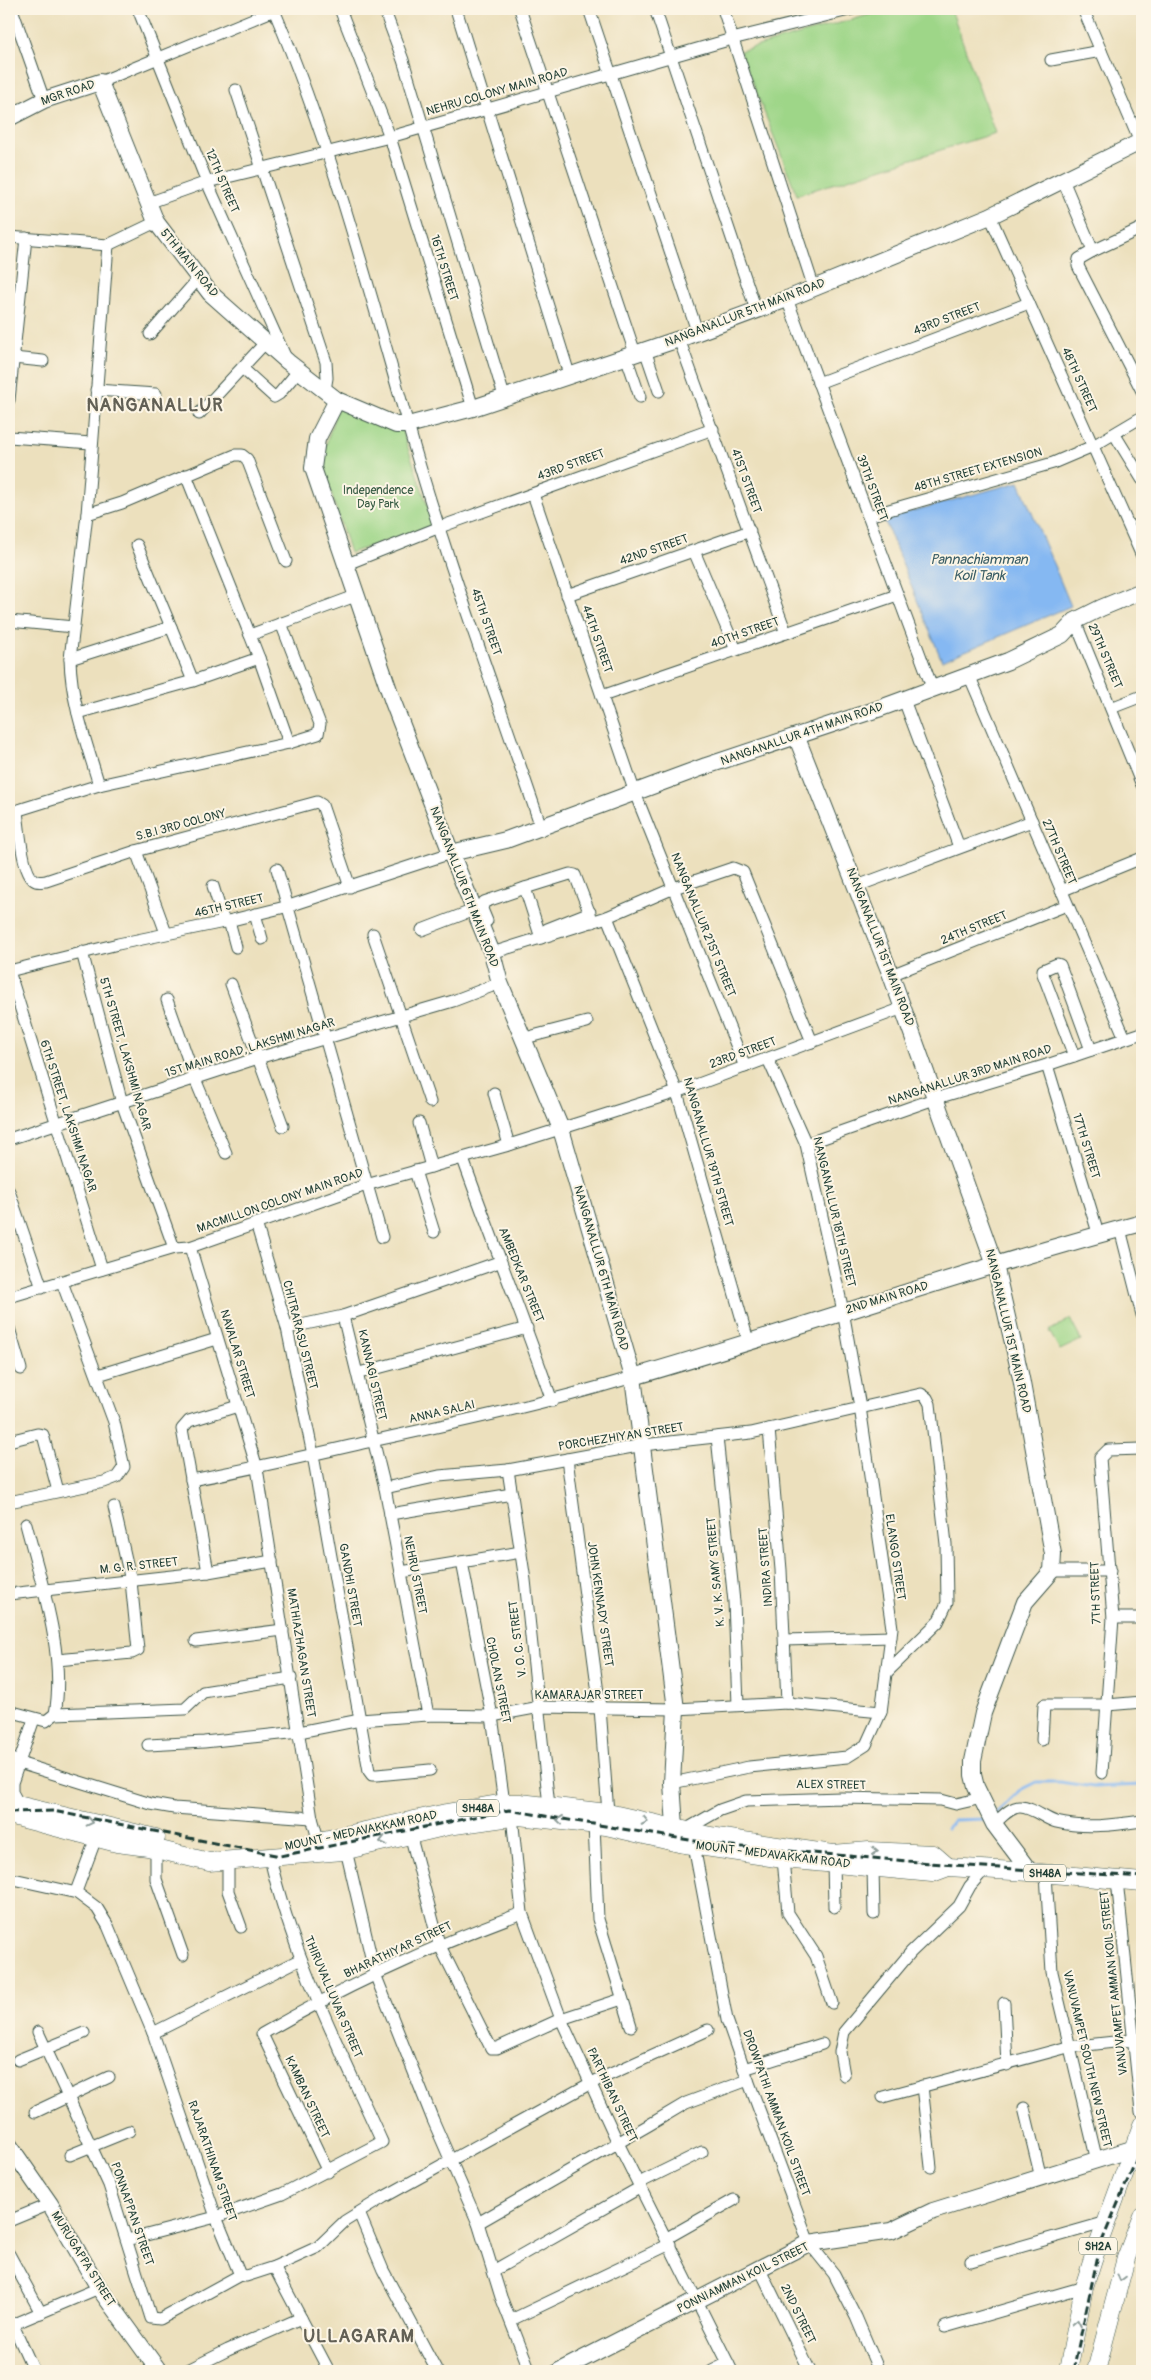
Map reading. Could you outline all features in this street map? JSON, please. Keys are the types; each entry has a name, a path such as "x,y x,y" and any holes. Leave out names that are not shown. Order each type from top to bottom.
{"main road":[{"name":"MOUNT - MEDAVAKKAM ROAD","path":"12,1809 37,1811 213,1850 268,1851 331,1848 446,1813 549,1806 679,1833 833,1854 869,1851 933,1854 948,1868"},
{"name":"MOUNT - MEDAVAKKAM ROAD","path":"12,1809 96,1838 156,1849 210,1862 270,1858 331,1848 410,1834 508,1810 601,1818"},
{"name":"MOUNT - MEDAVAKKAM ROAD","path":"679,1833 694,1846 783,1859 932,1872 948,1868 1142,1882"},
{"name":"SH2A","path":"1068,2371 1084,2287 1135,2148 1142,2119"},
{"name":"SH2A","path":"1096,2371 1126,2258 1142,2216"}],"street":[{"path":"12,9 44,100"},
{"name":"12TH STREET","path":"138,9 207,182 293,369"},
{"path":"100,82 258,12 276,9"},
{"name":"45TH STREET","path":"276,9 327,152 382,328 408,425 440,527 541,827"},
{"name":"16TH STREET","path":"340,9 390,137 473,408"},
{"path":"384,9 423,127 504,396"},
{"path":"456,9 569,374"},
{"path":"520,9 637,356 640,397"},
{"path":"589,9 697,331"},
{"path":"655,9 756,310"},
{"path":"723,9 814,288"},
{"name":"NEHRU COLONY MAIN ROAD","path":"148,203 207,182 487,111 813,14 853,9"},
{"path":"1083,9 1141,144"},
{"path":"1050,60 1101,51"},
{"name":"MGR ROAD","path":"9,118 44,100 100,82"},
{"name":"5TH MAIN ROAD","path":"100,82 156,222 210,293 293,369 331,395"},
{"path":"236,90 326,362 331,395"},
{"name":"NANGANALLUR 5TH MAIN ROAD","path":"331,395 396,425 408,425 473,408 569,374 637,356 697,331 787,299 990,216 1141,144"},
{"path":"1063,180 1093,251"},
{"name":"48TH STREET","path":"990,216 1142,556"},
{"path":"9,237 108,245 156,222"},
{"path":"1142,228 1079,259 1078,266 1142,391"},
{"path":"9,400 26,238"},
{"path":"99,785 78,713 71,682 70,659 87,514 91,443 108,245"},
{"path":"150,334 199,278"},
{"name":"39TH STREET","path":"787,299 932,687"},
{"name":"43RD STREET","path":"818,383 1029,303"},
{"name":"41ST STREET","path":"679,339 786,633"},
{"path":"199,414 244,370 265,343"},
{"path":"269,354 293,369 279,394 274,397 244,370 263,356 269,354"},
{"path":"637,356 659,390"},
{"path":"13,358 43,361"},
{"path":"96,390 156,394"},
{"name":"NANGANALLUR 6TH MAIN ROAD","path":"331,395 317,439 313,468 393,702 474,910 493,949 500,983 525,1038 561,1129 633,1378 676,1709 672,1783 679,1833"},
{"name":"48TH STREET EXTENSION","path":"868,516 1020,474 1093,446 1115,435 1142,417"},
{"name":"43RD STREET","path":"347,564 440,527 713,429"},
{"path":"1115,435 1142,479"},
{"path":"9,437 91,443"},
{"path":"87,514 122,503 235,455 245,456 286,561"},
{"path":"186,475 259,658 289,743"},
{"name":"44TH STREET","path":"532,494 635,793"},
{"name":"42ND STREET","path":"567,595 750,531"},
{"path":"137,545 194,681"},
{"path":"694,551 736,650"},
{"name":"NANGANALLUR 4TH MAIN ROAD","path":"451,853 506,840 699,769 797,738 904,700 932,687 1047,644 1062,635 1075,621 1142,591"},
{"path":"250,635 358,595"},
{"name":"40TH STREET","path":"602,696 897,595"},
{"path":"9,621 74,627"},
{"name":"29TH STREET","path":"1075,621 1142,785"},
{"path":"13,812 99,785 289,743 318,734 320,724 281,623"},
{"path":"70,659 171,627"},
{"path":"78,713 194,681 259,658"},
{"name":"27TH STREET","path":"968,675 1125,1038"},
{"path":"1111,708 1142,696"},
{"path":"904,700 960,846"},
{"name":"NANGANALLUR 1ST MAIN ROAD","path":"797,738 857,886 937,1098 995,1265 1033,1439 1053,1554 1052,1571"},
{"name":"NANGANALLUR 21ST STREET","path":"635,793 745,1067"},
{"name":"S.B.I 3RD COLONY","path":"13,812 26,868 33,879 38,882 136,851 317,802 322,805 350,887"},
{"path":"857,886 960,846 1032,821"},
{"path":"136,851 166,933"},
{"name":"46TH STREET","path":"9,971 82,952 166,933 227,922 289,906 451,853"},
{"path":"1061,891 1142,858"},
{"path":"591,917 575,875 570,874 491,899 482,904 493,949 591,917 607,917 674,888 733,868 743,872 812,1042"},
{"path":"277,869 382,1237"},
{"path":"213,886 236,947"},
{"path":"525,888 540,935"},
{"name":"24TH STREET","path":"891,976 1068,905"},
{"path":"422,930 474,910"},
{"path":"255,914 262,939"},
{"name":"NANGANALLUR 19TH STREET","path":"607,917 677,1092 749,1344"},
{"path":"373,934 399,1017 430,1102"},
{"name":"5TH STREET, LAKSHMI NAGAR","path":"82,952 122,1103 174,1248"},
{"path":"1074,1056 1043,974 1043,970 1047,967 1060,965 1091,1050"},
{"name":"6TH STREET, LAKSHMI NAGAR","path":"9,971 102,1269"},
{"name":"1ST MAIN ROAD, LAKSHMI NAGAR","path":"9,1139 258,1058 452,1001 500,983"},
{"path":"231,984 283,1126"},
{"path":"167,1000 195,1079 226,1153"},
{"name":"23RD STREET","path":"561,1129 677,1092 903,1008"},
{"path":"525,1038 587,1022"},
{"name":"NANGANALLUR 3RD MAIN ROAD","path":"806,1144 937,1098 1047,1065 1142,1033"},
{"name":"NANGANALLUR 18TH STREET","path":"768,1059 806,1144 843,1312 860,1407"},
{"name":"17TH STREET","path":"1047,1065 1099,1236"},
{"path":"494,1093 509,1145"},
{"path":"418,1123 431,1167"},
{"name":"MACMILLON COLONY MAIN ROAD","path":"9,1297 174,1248 190,1247 366,1185 463,1159 561,1129"},
{"name":"AMBEDKAR STREET","path":"463,1159 499,1262 527,1328 552,1401"},
{"path":"415,1171 434,1232"},
{"path":"9,1191 42,1288"},
{"name":"CHITRARASU STREET","path":"256,1223 287,1328 313,1455"},
{"name":"2ND MAIN ROAD","path":"633,1378 749,1344 843,1312 995,1265 1142,1223"},
{"path":"1120,1228 1142,1315"},
{"name":"NAVALAR STREET","path":"190,1247 256,1468"},
{"path":"287,1328 344,1316 499,1262"},
{"path":"9,1502 104,1482 117,1478 124,1467 114,1422 62,1282"},
{"name":"KANNAGI STREET","path":"344,1316 359,1374 373,1441"},
{"path":"9,1328 21,1369"},
{"path":"359,1374 527,1328"},
{"path":"98,1375 218,1339"},
{"name":"ANNA SALAI","path":"191,1480 256,1468 552,1401 633,1378"},
{"name":"PORCHEZHIYAN STREET","path":"385,1488 440,1476 508,1470 643,1445 769,1428 921,1394 927,1398 930,1404 946,1544 947,1603 938,1622 886,1673"},
{"path":"208,1572 182,1435 184,1426 189,1421 238,1406"},
{"name":"ELANGO STREET","path":"672,1783 749,1768 848,1757 866,1745 881,1712 892,1628 860,1407"},
{"name":"INDIRA STREET","path":"769,1428 785,1640 787,1703"},
{"path":"9,1441 37,1434 43,1435 58,1491"},
{"name":"K. V. K. SAMY STREET","path":"717,1436 734,1602 738,1705"},
{"name":"NEHRU STREET","path":"373,1441 385,1488 428,1715"},
{"name":"7TH STREET","path":"1102,1773 1113,1618 1100,1458 1108,1450 1142,1449"},
{"name":"GANDHI STREET","path":"313,1455 367,1764 372,1775 430,1770"},
{"name":"JOHN KENNADY STREET","path":"567,1460 600,1708 601,1818 598,1919 631,2026"},
{"name":"MATHIAZHAGAN STREET","path":"256,1468 312,1818 331,1848 375,1974 450,2161 478,2223 493,2271 530,2371"},
{"name":"V. O. C. STREET","path":"508,1470 521,1552 540,1707 549,1806"},
{"path":"390,1514 512,1494"},
{"path":"57,1660 132,1653 138,1650 131,1581 114,1507"},
{"path":"9,1711 34,1719 49,1720 55,1714 59,1696 57,1660 44,1590 26,1524"},
{"path":"401,1572 521,1552"},
{"name":"M. G. R. STREET","path":"9,1594 208,1572 272,1561"},
{"name":"CHOLAN STREET","path":"462,1562 508,1810"},
{"path":"1038,1873 992,1819 973,1775 974,1749 983,1713 1024,1602 1052,1571 1110,1571"},
{"path":"1113,1618 1142,1618"},
{"path":"196,1640 283,1630"},
{"path":"785,1640 891,1637"},
{"path":"55,1714 185,1709 203,1692 291,1678"},
{"path":"1042,1740 1044,1705 1107,1705 1142,1702"},
{"name":"KAMARAJAR STREET","path":"148,1745 204,1742 299,1732 360,1720 428,1715 492,1716 540,1707 676,1709 787,1703 881,1712"},
{"path":"12,1809 14,1760 34,1719"},
{"path":"14,1760 151,1804 174,1808 312,1818"},
{"name":"ALEX STREET","path":"679,1833 720,1810 746,1801 840,1798 941,1800 956,1804 982,1798"},
{"path":"992,1819 1019,1807 1056,1822 1080,1825 1107,1826 1142,1821"},
{"name":"PARTHIBAN STREET","path":"508,1810 522,1912 561,2019 618,2143 669,2241 730,2367"},
{"path":"410,1834 439,1944 491,2048 498,2048 561,2019 622,1999"},
{"path":"9,1878 77,1893 76,1889 96,1838"},
{"name":"DROWPATHI AMMAN KOIL STREET","path":"694,1846 728,2020 744,2069 809,2244 834,2274 856,2317 879,2371"},
{"path":"156,1849 156,1879 183,1955"},
{"name":"THIRUVALLUVAR STREET","path":"270,1858 301,1959 318,2002 382,2142 328,2172"},
{"path":"783,1859 788,1913 816,1956 832,2004"},
{"path":"228,1861 228,1891 241,1927"},
{"path":"833,1862 834,1907"},
{"path":"873,1868 874,1914"},
{"path":"844,2075 840,2052 844,2032 911,1952 959,1906 978,1871"},
{"name":"VANUVAMPET SOUTH NEW STREET","path":"1038,1873 1052,1972 1068,2047 1097,2161"},
{"name":"VANUVAMPET AMMAN KOIL STREET","path":"1117,1880 1142,2119"},
{"name":"RAJARATHINAM STREET","path":"77,1893 102,1914 153,2033 216,2217 240,2276"},
{"name":"BHARATHIYAR STREET","path":"262,2034 318,2002 375,1974 439,1944 522,1912"},
{"path":"153,2033 301,1959"},
{"path":"1004,2003 1007,2065"},
{"path":"240,2276 274,2268 318,2247 330,2232 359,2213 450,2161 591,2084 708,2030"},
{"name":"PONNAPPAN STREET","path":"38,2032 93,2146 109,2185 128,2240 150,2316 153,2319 160,2319 240,2276"},
{"path":"18,2060 84,2033"},
{"name":"KAMBAN STREET","path":"262,2034 328,2172"},
{"path":"883,2098 1068,2047 1133,2040"},
{"path":"744,2069 822,2044"},
{"path":"35,2112 109,2077"},
{"path":"478,2223 672,2110 748,2080"},
{"path":"922,2086 931,2167"},
{"path":"1024,2108 1041,2178"},
{"path":"70,2155 129,2131"},
{"name":"MURUGAPPA STREET","path":"9,2146 50,2204 99,2288 159,2371"},
{"name":"PONNIAMMAN KOIL STREET","path":"559,2371 697,2299 809,2244 898,2228 914,2218 933,2210 1135,2148"},
{"path":"493,2271 640,2185 702,2152"},
{"path":"128,2240 216,2217 282,2194 328,2172"},
{"path":"511,2320 669,2241 734,2200"},
{"path":"9,2221 50,2204"},
{"path":"359,2213 383,2270 437,2371"},
{"path":"971,2261 1107,2222"},
{"path":"9,2254 41,2314"},
{"path":"274,2268 329,2371"},
{"name":"2ND STREET","path":"760,2269 810,2371"},
{"path":"945,2327 1084,2287"},
{"path":"34,2371 11,2326 99,2288"},
{"path":"186,2371 301,2318"},
{"path":"712,2371 730,2367"}],"green space":[{"path":"890,9 951,9 995,133 797,195 740,51"},
{"name":"Independence Day Park","path":"339,402 402,430 434,525 350,553 321,461"},
{"path":"1070,1319 1081,1340 1060,1350 1049,1331"}],"water":[{"name":"Pannachiamman Koil Tank","path":"1019,482 1071,606 942,661 884,519"}],"waterway":[{"path":"995,1814 1022,1789 1036,1782 1060,1782 1094,1787 1142,1785"},
{"path":"947,1829 954,1820 986,1819"}],"railway":[{"path":"9,1812 53,1811 280,1856 509,1810 719,1845 954,1865 1142,1877"},
{"path":"1073,2371 1100,2246 1142,2146"}],"district":[{"name":"NANGANALLUR","path":"155,405"},
{"name":"ULLAGARAM","path":"359,2336"}]}
